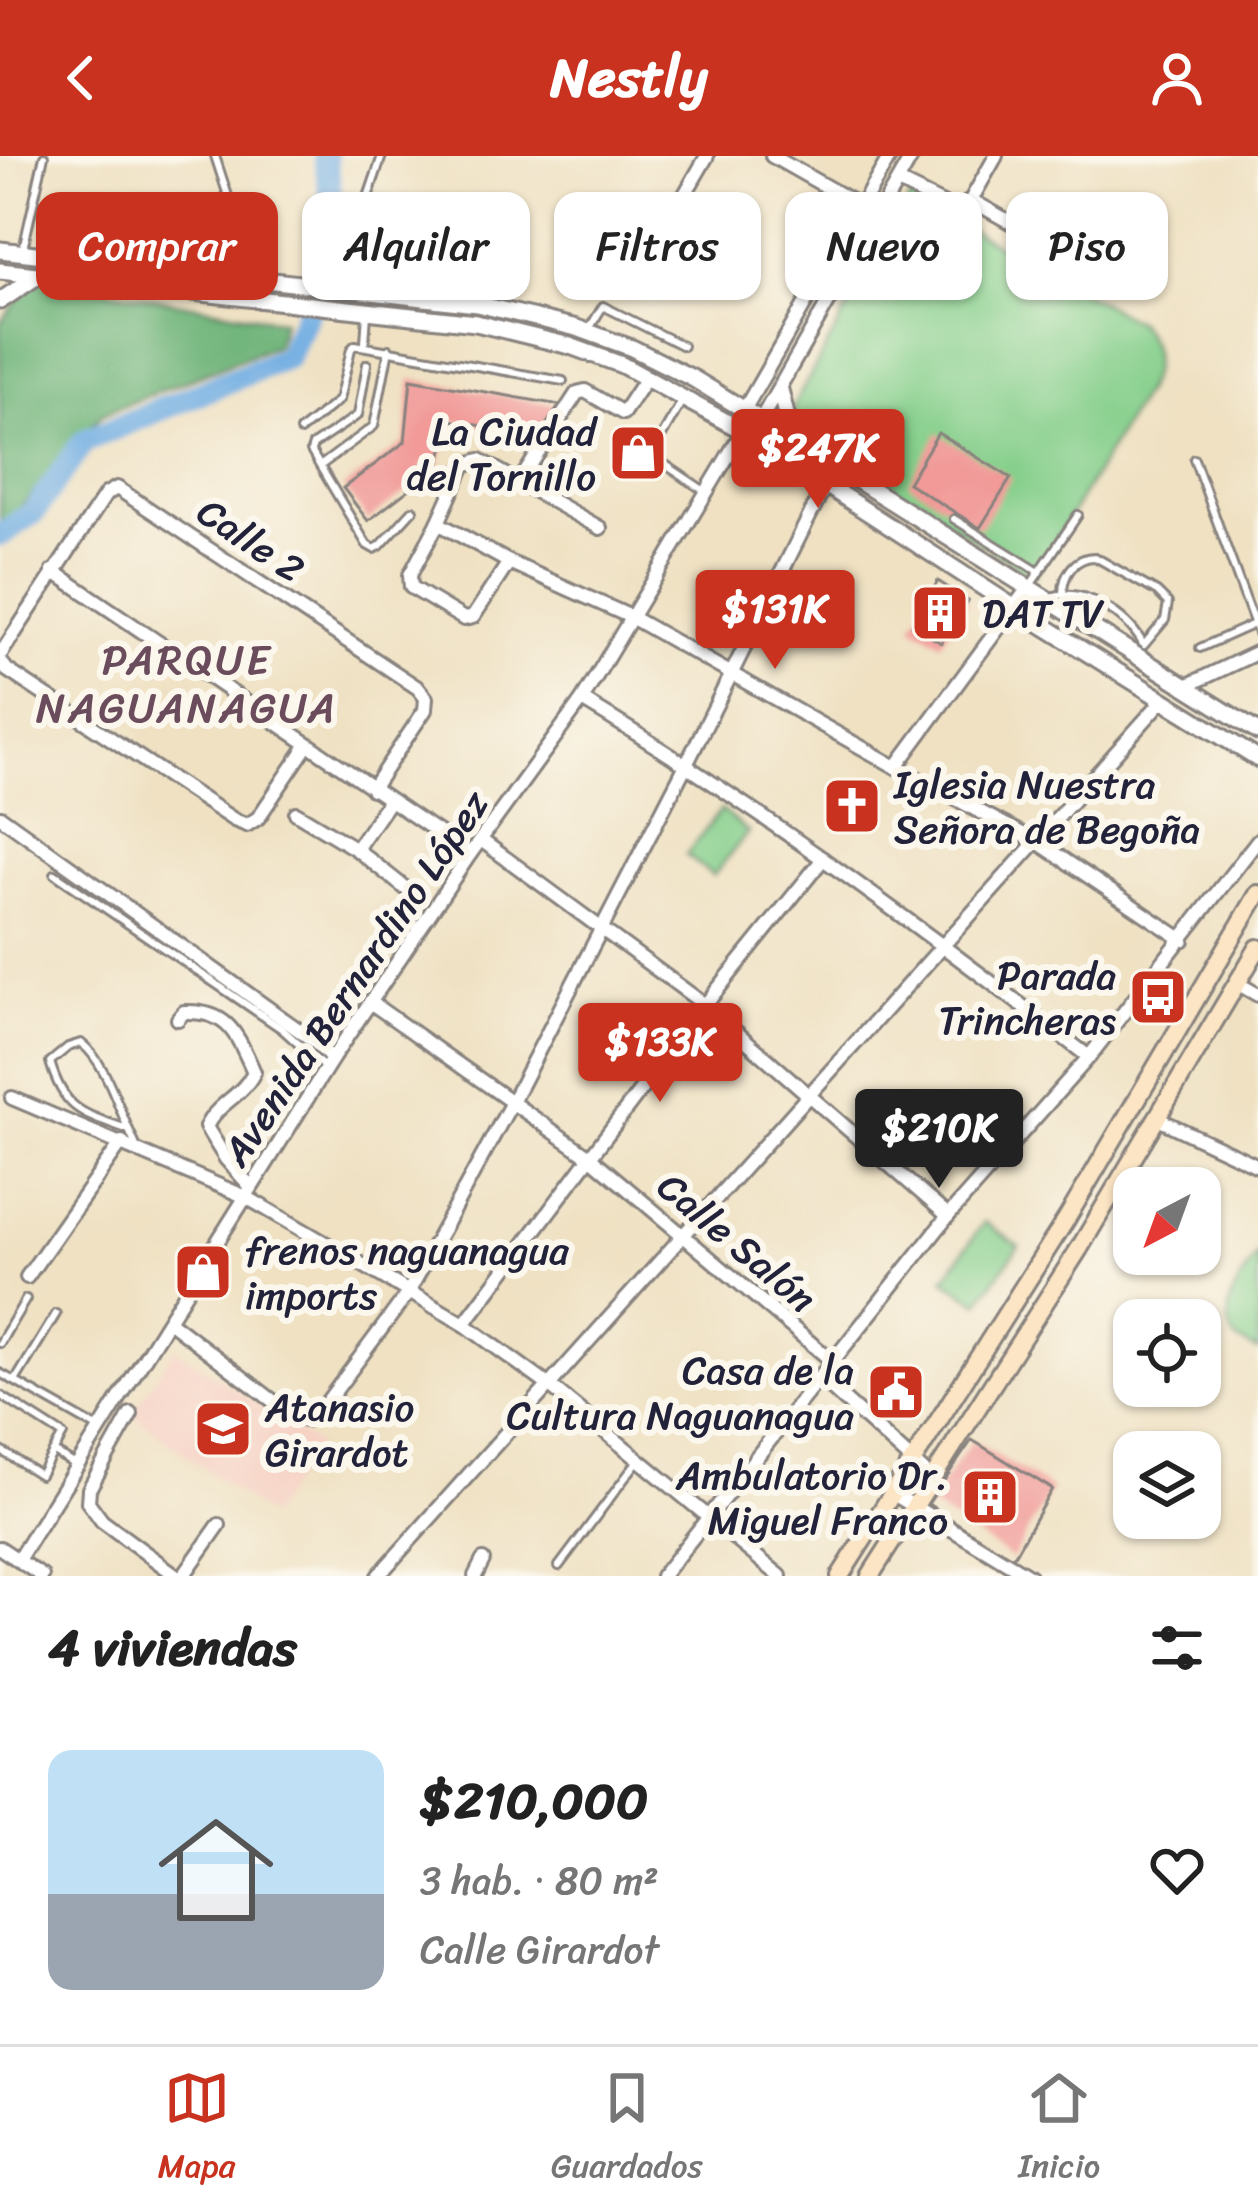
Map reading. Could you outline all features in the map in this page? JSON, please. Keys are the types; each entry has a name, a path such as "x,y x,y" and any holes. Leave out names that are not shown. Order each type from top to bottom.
{"main road":[{"path":"840,1576 1067,1218 1258,894"},
{"path":"870,1576 1079,1249 1256,951"}],"street":[{"path":"686,192 706,156"},
{"path":"772,156 836,192"},
{"path":"870,192 890,156"},
{"path":"742,431 760,421 780,390 913,156"},
{"path":"976,192 996,156"},
{"path":"898,182 918,192"},
{"path":"36,254 2,250 0,270 36,273"},
{"path":"0,301 36,277"},
{"path":"261,300 516,332 570,346 646,378 742,431 1258,759"},
{"path":"443,300 588,332 653,358 793,439 1044,599 1141,652 1184,687 1258,732"},
{"path":"742,431 744,410 808,300"},
{"path":"520,482 578,393 585,391 623,413 646,378"},
{"path":"780,390 793,439"},
{"name":"Avenida Bernardino López","path":"18,1560 329,1064 470,854 582,700 742,431"},
{"path":"509,562 473,617 464,619 411,587 410,575 464,465 480,460 600,528"},
{"path":"170,1322 290,1414 305,1420 318,1414 408,1293 687,764 825,485"},
{"name":"Calle 2","path":"53,571 106,494 118,488 418,688 426,698 425,710 372,789"},
{"path":"438,523 509,562 631,616 1039,843 1183,940"},
{"path":"308,744 258,818 247,824 234,820 7,670 0,658 53,571 308,744 389,801 470,854"},
{"path":"896,767 1028,588"},
{"path":"1184,687 1258,652"},
{"path":"582,700 687,764 823,859 1089,1057"},
{"path":"378,1576 1162,701"},
{"path":"356,849 389,801"},
{"path":"296,813 356,849 405,887"},
{"path":"1,817 314,1041 329,1064"},
{"path":"481,840 705,1005 948,1216"},
{"path":"662,1576 948,1216 1089,1057 1258,840"},
{"path":"464,1324 705,1005 823,859"},
{"path":"1237,983 1258,994"},
{"name":"Calle Salón","path":"370,1002 591,1158 832,1361"},
{"path":"178,1018 184,1012 202,1011 217,1016 231,1027 254,1072 248,1084 209,1118 206,1127 249,1192"},
{"path":"12,1098 125,1136 138,1149 249,1192 464,1324 551,1387 780,1576"},
{"path":"1156,1118 1258,1166"},
{"path":"27,1277 125,1136"},
{"path":"819,1377 930,1477"},
{"path":"130,1414 89,1489 88,1502 102,1521 180,1576 219,1525"},
{"path":"892,1492 1024,1574"},
{"path":"0,1548 42,1576"},
{"path":"475,1576 483,1560"}],"lane":[{"path":"22,252 44,156"},
{"path":"214,156 227,192"},
{"path":"370,192 382,156"},
{"path":"588,332 603,306 682,346"},
{"path":"361,310 365,344"},
{"path":"300,431 335,406 351,349 365,344 562,381"},
{"path":"319,467 374,426 389,349"},
{"path":"367,364 358,415 311,451 367,545 374,549 413,510"},
{"path":"684,398 651,455 706,492"},
{"path":"1194,459 1258,633"},
{"path":"1028,588 1078,515"},
{"path":"954,519 1039,572"},
{"path":"1044,599 1063,593 1115,613 1141,652 1168,611 1168,603 1157,592 1095,556 1067,572 1063,593"},
{"path":"1200,648 1254,624"},
{"path":"56,874 329,1064"},
{"path":"80,1043 90,1050 125,1136 73,1108 54,1077 50,1062 55,1055 80,1043"},
{"path":"0,1343 26,1299"},
{"path":"15,1381 56,1314"},
{"path":"0,1372 102,1431"},
{"path":"0,1395 63,1435 40,1475 0,1450"},
{"path":"54,1452 79,1466"},
{"path":"559,1566 639,1459"}],"shaded area":[{"name":"Atanasio Girardot","path":"175,1348 318,1445 269,1517 131,1414"}],"green space":[{"path":"982,236 1006,250 1006,300 1097,300 1137,322 1151,344 1153,368 1147,386 1034,577 803,432 793,418 796,401 853,300 982,300"},
{"path":"35,277 36,300 165,300 283,321 277,345 102,414 0,532 0,323"},
{"path":"721,810 748,832 713,876 686,855"},
{"path":"984,1222 1019,1246 979,1303 944,1279"},
{"path":"1258,1253 1258,1351 1235,1339 1228,1317 1233,1294"}],"building":[{"path":"411,379 560,405 538,436 450,420 439,466 421,465 428,475 368,521 343,488 405,442"},
{"path":"938,433 1011,478 980,528 908,483"},
{"name":"DAT TV","path":"938,581 968,601 941,643 912,625"},
{"name":"Ambulatorio Dr. Miguel Franco","path":"972,1440 1052,1489 1012,1559 928,1504"}],"waterway":[{"path":"0,535 34,512 84,441 287,357 338,243 325,156"}],"place":[{"name":"La Ciudad del Tornillo","path":"638,453"},
{"name":"DAT TV","path":"940,613"},
{"name":"Iglesia Nuestra Señora de Begoña","path":"852,806"},
{"name":"Parada Trincheras","path":"1158,997"},
{"name":"frenos naguanagua imports","path":"203,1272"},
{"name":"Casa de la Cultura Naguanagua","path":"896,1392"},
{"name":"Atanasio Girardot","path":"223,1429"},
{"name":"Ambulatorio Dr. Miguel Franco","path":"990,1497"}],"district":[{"name":"PARQUE NAGUANAGUA","path":"187,684"}]}
